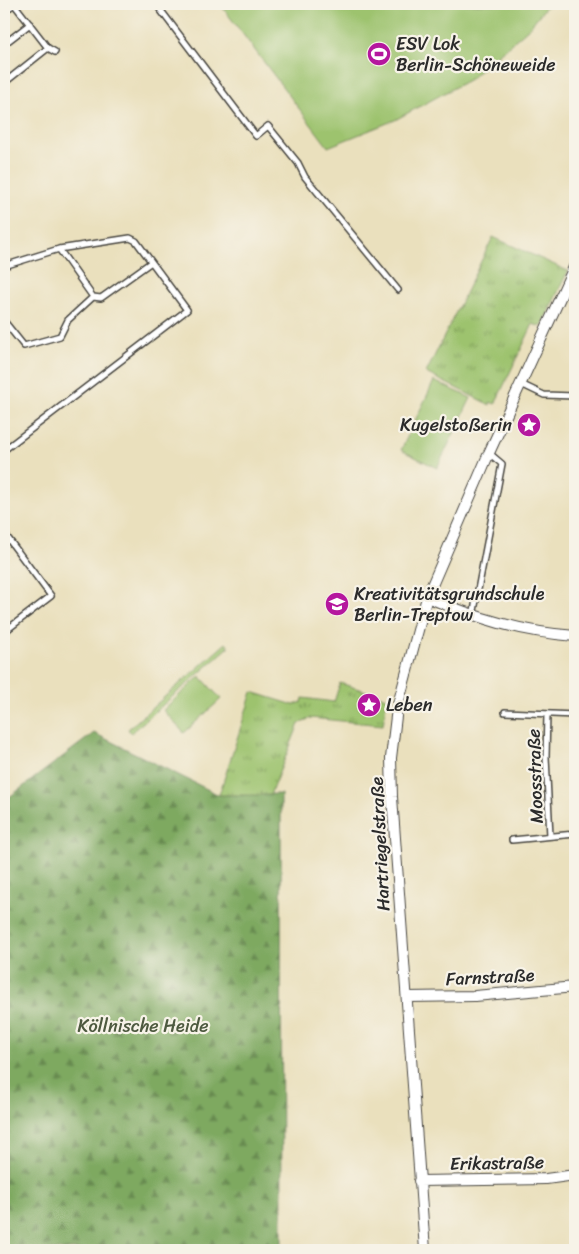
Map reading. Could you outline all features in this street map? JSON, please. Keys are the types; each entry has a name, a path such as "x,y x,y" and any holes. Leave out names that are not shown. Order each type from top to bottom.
{"street":[{"name":"Hartriegelstraße","path":"425,1250 392,797 392,758 401,688 427,597 489,453 574,269"},
{"path":"427,597 473,616 538,633 575,636"},
{"name":"Farnstraße","path":"406,997 475,996 575,987"},
{"name":"Erikastraße","path":"419,1181 546,1179 575,1175"}],"lane":[{"path":"4,12 14,4 48,48 55,52"},
{"path":"156,4 256,136 268,126 298,163 305,177 398,290"},
{"path":"4,44 30,24"},
{"path":"4,83 48,48"},
{"path":"4,266 59,249 130,238 136,241 150,263 188,310 4,450"},
{"path":"59,249 93,297 101,298 150,263"},
{"path":"4,321 24,346 60,336 68,320 93,297"},
{"path":"521,384 544,395 575,396"},
{"path":"473,616 502,464 489,453"},
{"path":"4,533 51,596 4,632"},
{"name":"Moosstraße","path":"505,712 575,715"},
{"name":"Moosstraße","path":"547,714 546,757 550,836"},
{"name":"Moosstraße","path":"512,840 575,834"}],"green space":[{"name":"ESV Lok Berlin-Schöneweide","path":"220,4 548,4 528,29 470,79 395,120 328,147"},
{"path":"493,237 568,271 541,327 533,324 495,404 490,402 490,405 426,373"},
{"path":"434,381 471,398 437,468 401,450"},
{"path":"226,643 229,647 131,733 128,729"},
{"path":"200,676 221,699 184,733 163,710"},
{"path":"340,683 387,698 383,725 310,718 299,724 270,795 219,795 252,692 294,705 302,702 303,698 334,702"},
{"name":"Köllnische Heide","path":"94,733 219,795 281,794 282,1250 4,1250 4,801"}],"place":[{"name":"ESV Lok Berlin-Schöneweide","path":"379,54"},
{"name":"Kugelstoßerin","path":"529,425"},
{"name":"Kreativitätsgrundschule Berlin-Treptow","path":"337,604"},
{"name":"Leben","path":"369,705"}]}
